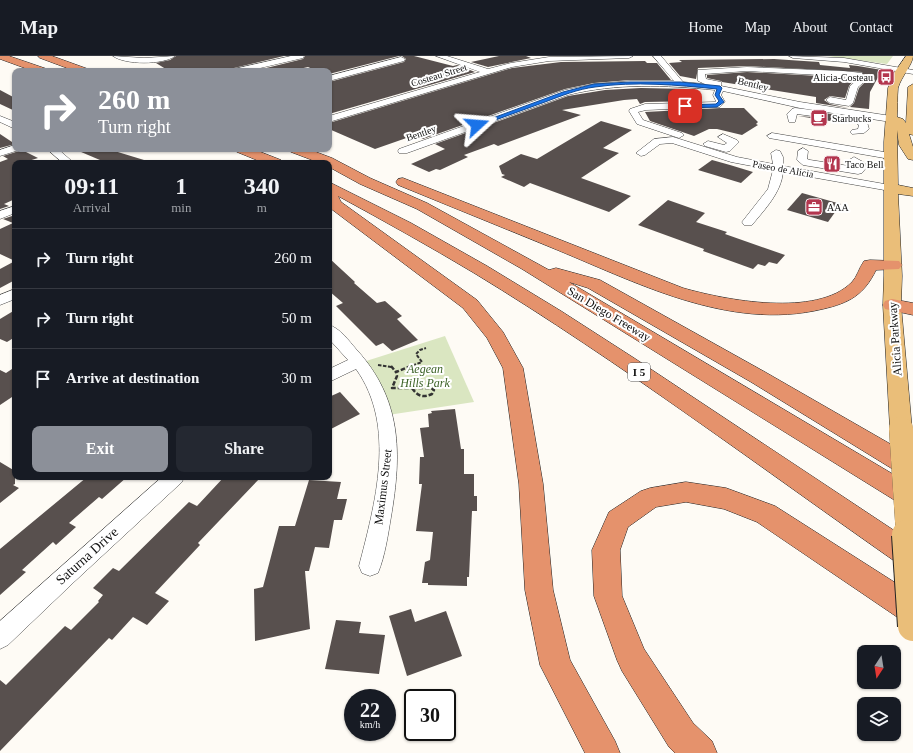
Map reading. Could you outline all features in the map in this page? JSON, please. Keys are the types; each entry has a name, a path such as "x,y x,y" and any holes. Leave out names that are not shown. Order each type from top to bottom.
{"highway":[{"path":"0,56 34,68"},
{"path":"43,56 76,68"},
{"path":"249,152 269,160"},
{"name":"San Diego Freeway","path":"304,152 324,160"},
{"path":"332,162 367,168 499,219 677,292 703,300 733,306 766,309 796,309 830,302 847,294 857,287 870,265 892,265"},
{"name":"San Diego Freeway","path":"332,164 365,181 422,206 528,265 913,499"},
{"name":"I 5","path":"332,188 390,218 513,289 666,389 816,494 913,558"},
{"path":"332,200 335,205 470,304 496,336 513,368 531,484 539,590 556,664 603,753"},
{"path":"528,265 594,284 731,362 913,469"},
{"path":"892,305 913,309"},
{"path":"700,753 680,735 633,660 608,596 606,550 618,520 650,498 686,492 726,499 766,514 913,611"}],"main road":[{"name":"Alicia Parkway","path":"911,56 901,70 893,88 890,188 892,305 913,626"},
{"path":"913,87 913,132"},
{"path":"893,88 900,98 900,110 902,113 912,117"},
{"path":"891,119 900,122 902,125 904,145 913,156"},
{"path":"890,188 913,192"}],"street":[{"path":"117,56 132,61 172,56"},
{"path":"250,68 300,56"},
{"path":"440,56 488,72"},
{"name":"Costeau Street","path":"332,118 525,62 572,57 629,56"},
{"path":"657,56 676,76 680,84"},
{"path":"793,56 836,60 913,72"},
{"path":"332,78 401,59"},
{"path":"836,60 840,70 843,72"},
{"path":"797,95 760,90 752,92 702,81 701,72 747,69 843,72 859,75 860,82 854,86 849,103 819,99"},
{"name":"Bentley","path":"403,151 565,93 594,86 630,83 680,84 752,92 800,105 891,119"},
{"path":"720,88 717,95 721,102 717,105 645,107 634,111 640,122 723,152 734,142 723,137"},
{"path":"792,120 792,113 798,111 861,121 864,124 864,129 862,131 854,132"},
{"path":"0,119 12,125"},
{"path":"772,136 890,156"},
{"name":"Paseo de Alicia","path":"641,153 657,141 679,141 723,152 735,160 890,188"},
{"path":"0,153 12,149"},
{"path":"804,151 802,160 807,164 858,171 861,168 861,165 854,160"},
{"path":"56,152 65,160"},
{"path":"748,222 771,194 779,176 779,158 776,153"},
{"path":"816,188 819,183 819,175"},
{"path":"0,215 12,210"},
{"path":"0,301 12,295"},
{"name":"Maximus Street","path":"332,333 361,366 375,386 382,404 389,446 381,511 370,566"},
{"path":"332,375 361,366"},
{"name":"Saturna Drive","path":"0,637 66,575 172,480"}],"path":[{"path":"396,372 422,362 416,354 420,350 426,348"},
{"path":"361,366 384,364 391,366 396,372 397,376 392,388 424,387 434,390 432,394 427,397 419,396 412,388"}],"green space":[{"path":"827,56 893,56 887,64"},
{"name":"Aegean Hills Park","path":"445,336 474,402 388,415 363,362"}],"building":[{"path":"176,56 284,56 234,68 164,68 156,63 170,60"},
{"path":"305,56 399,56 332,73 332,68 266,68 303,59"},
{"path":"402,56 414,56 453,66 457,65 475,72 332,113 332,81 404,62 406,59"},
{"path":"499,56 526,56 531,58 488,67 471,62"},
{"path":"774,59 819,62 820,65 850,68 849,65 882,70 870,92 869,109 850,107 854,103 859,88 865,82 862,72 747,66 698,68 696,79 680,76 669,63 682,62 679,60"},
{"path":"645,61 647,63 657,63 671,80 630,80 594,83 565,89 423,139 415,135 375,149 332,130 332,122 512,68 561,62"},
{"path":"747,72 854,78 854,80 849,86 845,98 830,96 824,100 830,104 848,108 816,103 816,97 722,82 707,78 707,75"},
{"path":"641,88 690,89 701,101 645,102 640,104 637,99 562,110 581,115 498,146 494,144 464,155 468,157 440,170 436,169 429,172 411,164 445,149 435,144 568,96 605,90"},
{"path":"0,90 12,96 12,110 0,104"},
{"path":"744,108 758,122 756,124 758,125 742,135 717,129 709,129 694,136 650,121 645,112"},
{"path":"818,112 838,115 830,121 798,116 812,117 818,114"},
{"path":"601,121 632,130 603,148 619,153 581,178 631,196 609,212 530,183 524,187 501,177 505,175 502,174 499,166 521,154 537,159"},
{"path":"0,134 12,142 12,145 0,148"},
{"path":"16,152 26,152 38,158 32,160 12,160 12,200 4,204 9,206 0,209 0,162 8,159 3,156"},
{"path":"81,152 118,152 144,160 100,160"},
{"path":"712,160 753,172 741,183 698,170"},
{"name":"AAA","path":"802,193 841,204 828,222 787,210"},
{"path":"668,200 705,213 696,222 727,232 725,234 785,255 777,264 769,262 765,266 758,264 753,269 638,225"},
{"path":"12,216 12,223 3,219"},
{"path":"12,223 12,260 0,254 0,229"},
{"path":"332,261 377,303 385,301 402,316 397,319 418,340 392,351 383,343 376,346 336,306 343,303 332,294"},
{"path":"12,263 12,282 0,288 0,269"},
{"path":"12,312 12,339 7,342 0,339 0,319"},
{"path":"12,369 12,397 0,405 0,370 6,373"},
{"path":"340,392 360,414 332,428 332,396"},
{"path":"455,409 461,449 464,449 464,474 474,474 474,496 477,496 477,511 472,511 469,577 467,577 467,586 428,585 428,583 422,583 425,562 430,560 433,532 416,531 422,484 419,484 420,457 424,457 420,428 429,427 428,414 432,413 431,411"},
{"path":"0,462 12,469 12,480 15,480 15,484 13,485 19,488 0,503"},
{"path":"83,480 124,480 102,499 99,497 69,523 76,527 56,545 53,542 22,570 26,572 0,595 0,549"},
{"path":"221,480 258,480 198,543 200,545 155,593 169,601 147,625 133,617 112,640 109,638 0,751 0,680 6,685 65,626 71,630 99,602 98,601 103,595 93,588 113,568 119,571 189,502 197,506"},
{"path":"309,480 341,482 337,499 347,499 342,520 334,520 329,548 315,547 309,571 305,571 310,629 255,641 254,589 263,587 279,526 295,526"},
{"path":"411,609 415,622 446,611 462,656 407,676 389,616"},
{"path":"336,620 361,622 359,633 385,635 379,674 325,669"}],"place":[{"name":"Alicia-Costeau","path":"886,77"},
{"name":"Starbucks","path":"819,118"},
{"name":"Taco Bell","path":"832,164"},
{"name":"AAA","path":"814,207"}],"route":[{"path":"477,125 565,93 594,86 630,83 655,83 691,84 720,88 717,95 721,102 717,105 685,106"}]}
